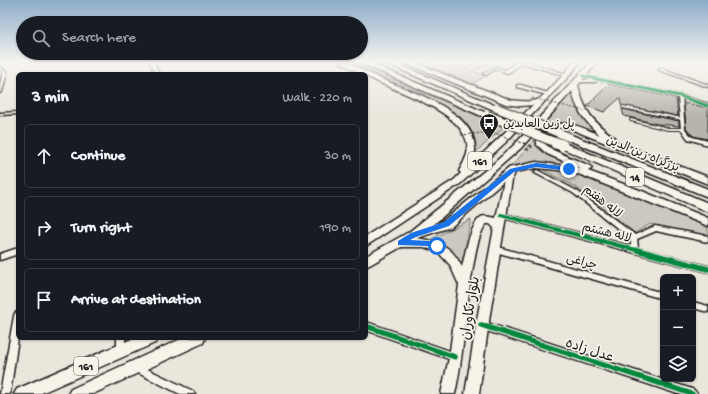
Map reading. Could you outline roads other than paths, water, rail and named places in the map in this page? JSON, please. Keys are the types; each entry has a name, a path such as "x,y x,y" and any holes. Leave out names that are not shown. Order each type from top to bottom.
{"highway":[{"name":"بزرگراه زین الدین","path":"405,80 562,145 708,208"},
{"name":"بزرگراه زین الدین","path":"430,80 708,193"}],"main road":[{"path":"382,80 437,106 459,121 471,141 473,154 470,162 457,182"},
{"path":"453,80 509,102 520,104 536,100"},
{"name":"161","path":"368,238 457,182 531,112 536,100 549,94 562,80"},
{"path":"578,81 582,112 591,123 621,146"},
{"name":"161","path":"368,261 413,235 496,166 518,146 578,81"},
{"path":"520,104 531,112 540,122"},
{"path":"634,191 609,177 550,152 541,145 541,139 548,132 560,125 565,124 708,181"},
{"path":"413,235 447,224 512,170 536,165 558,167 583,172 634,191 708,222"},
{"name":"بلوار تکاوران","path":"472,394 481,325 494,249 508,180 512,170"},
{"name":"بلوار تکاوران","path":"448,394 456,357 464,286 474,241 481,222 489,220 493,221 499,227"},
{"path":"400,243 429,243 443,250 459,271 464,286"},
{"name":"161","path":"22,394 121,344 140,340"},
{"name":"161","path":"76,394 134,366 193,340"}],"street":[{"path":"0,92 4,80"},
{"path":"692,80 708,86"},
{"path":"578,81 605,81 680,96 708,106"},
{"path":"578,81 605,81"},
{"path":"519,86 549,94"},
{"path":"680,96 682,129 690,138 708,143"},
{"path":"0,114 16,113"},
{"name":"لاله هفتم","path":"536,172 575,192 634,238"},
{"name":"لاله هشتم","path":"502,215 708,269"},
{"path":"635,250 634,238 655,228 708,239"},
{"name":"چراغی","path":"494,249 660,295"},
{"path":"0,257 16,252"},
{"path":"696,306 708,309"},
{"name":"عدل زاده","path":"481,325 676,391 692,394"},
{"path":"368,327 456,357"},
{"path":"5,394 16,328"},
{"path":"134,366 190,394"}],"lane":[{"path":"623,107 682,119"},
{"path":"631,120 668,129 682,129"}],"place":[{"name":"پل زین العابدین","path":"489,140"}]}
